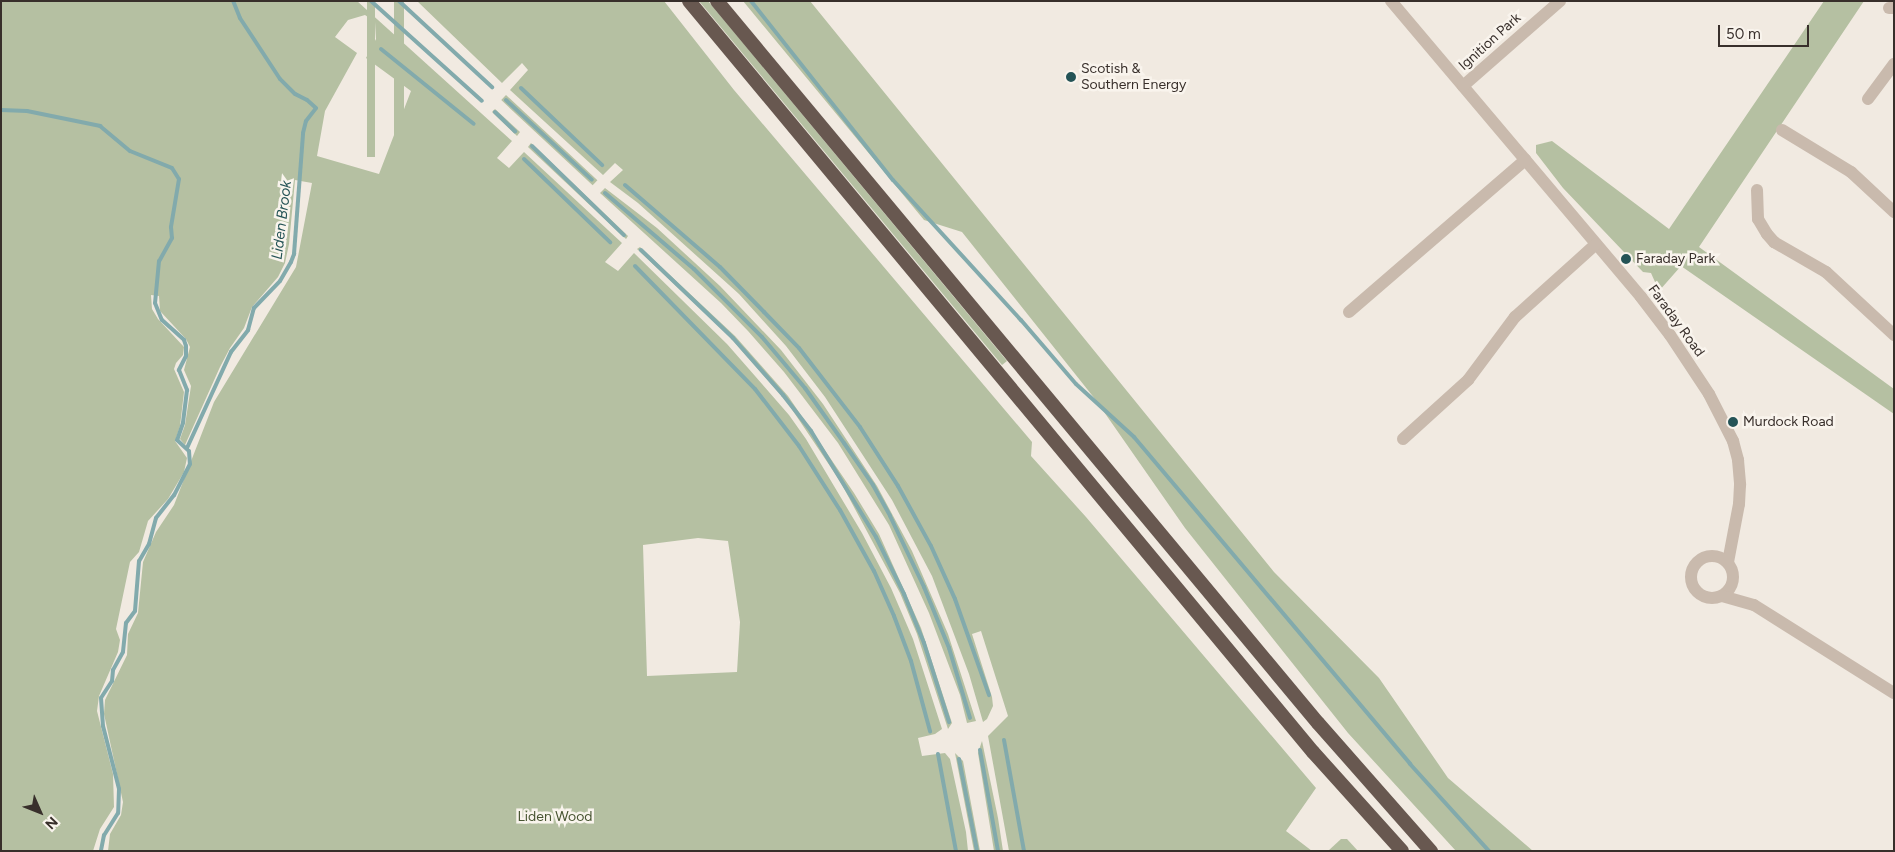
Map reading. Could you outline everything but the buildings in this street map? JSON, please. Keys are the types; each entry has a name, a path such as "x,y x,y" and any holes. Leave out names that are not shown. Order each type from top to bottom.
{"highway":[{"path":"689,1 1313,752 1402,851"},
{"path":"717,1 1318,723 1431,851"}],"street":[{"name":"Faraday Road","path":"1391,1 1596,244 1670,335 1723,420 1733,441 1740,485 1728,562"},
{"name":"Ignition Park","path":"1464,86 1560,1"},
{"path":"1868,99 1894,64"},
{"path":"1782,130 1851,172 1894,212"},
{"path":"1349,312 1525,160"},
{"path":"1757,190 1757,207 1762,228 1774,242 1826,272 1894,335"},
{"path":"1743,206 1757,207"},
{"path":"1403,439 1468,380 1521,310 1596,244"},
{"path":"1733,529 1724,541 1701,559 1692,570 1692,584 1703,596 1714,598 1722,596 1754,605 1894,693"},
{"path":"1707,556 1718,556 1728,562 1733,578 1754,605"},
{"path":"1722,596 1729,589 1733,578"}],"green space":[{"name":"Liden Wood","path":"1,1 357,1 512,141 497,158 509,168 524,152 622,243 605,262 618,271 634,253 727,344 789,415 806,439 862,533 891,588 913,639 942,729 935,734 918,738 922,756 945,753 950,759 966,832 968,851 108,851 110,834 121,815 123,802 104,714 105,700 127,655 128,634 138,613 143,562 156,532 174,505 214,402 296,267 312,183 295,180 289,244 285,263 278,277 252,307 244,328 220,367 185,445 180,439 185,425 191,386 184,370 190,347 186,339 160,311 159,296 151,295 152,309 158,319 184,347 183,355 176,363 174,369 184,392 180,426 175,441 187,458 184,472 168,499 148,521 139,552 130,562 116,629 120,640 118,652 99,696 97,711 113,774 114,807 100,829 93,851 1,851","holes":["365,15 375,22 376,39 366,58 411,91 379,174 317,156 325,111 357,53 335,37 348,20","698,538 728,541 740,622 737,672 647,676 643,545"]},
{"path":"367,1 375,1 375,157 367,157"},
{"path":"394,1 404,1 404,136 394,136"},
{"path":"417,1 664,1 734,90 1032,442 1031,456 1086,517 1316,788 1286,831 1312,851 1009,851 988,736 1008,716 981,631 972,634 992,697 993,706 987,719 983,722 969,674 932,576 892,500 825,397 786,346 739,294 638,203 610,182 623,170 615,163 603,175 510,90 528,70 522,63 502,83"},
{"path":"699,1 708,1 1007,361 1002,365"},
{"path":"743,1 810,1 1274,572 1379,678 1448,778 1533,851 1456,851 1348,733 1185,528 1095,399 962,232 924,220"},
{"path":"1824,1 1864,1 1699,247 1894,389 1894,414 1681,266 1659,291 1651,273 1643,272 1563,188 1536,153 1536,145 1552,141 1669,229"},
{"path":"506,95 597,180 593,185 501,100"},
{"path":"495,109 520,132 517,136 492,112"},
{"path":"531,143 628,236 626,239 528,147"},
{"path":"605,188 657,228 720,286 781,350 823,404 877,486 912,551 948,634 976,721 967,723 960,695 929,613 889,525 838,443 784,372 748,331 721,303 600,193"},
{"path":"640,247 735,336 788,396 854,493 879,534 921,628 952,723 948,729 917,634 900,593 840,481 787,402 728,335 637,249"},
{"path":"982,741 1003,851 994,851 978,753"},
{"path":"955,753 963,761 980,851 974,851"},
{"path":"1341,839 1347,839 1358,851 1328,851"}],"waterway":[{"name":"Liden Brook","path":"187,448 231,352 248,330 254,308 280,281 291,262 294,254 303,133 306,121 316,108 307,100 295,94 280,79 240,18 233,1"},
{"path":"371,1 482,101"},
{"path":"399,1 492,87"},
{"path":"751,1 893,180 1021,320 1076,384 1134,437 1410,764 1489,851"},
{"path":"381,49 474,124"},
{"path":"521,88 602,165"},
{"path":"506,100 592,180"},
{"name":"Liden Brook","path":"1,110 27,111 100,126 130,151 172,168 179,179 171,227 172,238 159,261 155,303 162,320 184,340 186,346 186,356 179,370 187,390 183,423 177,440 189,451 190,464 174,495 156,518 149,544 139,561 135,611 126,623 123,652 113,670 112,681 101,698 103,726 119,789 118,813 104,835 101,851"},
{"path":"495,112 515,131"},
{"path":"532,146 624,235"},
{"path":"524,159 610,242"},
{"path":"625,185 720,267 799,348 860,427 898,486 931,546 955,599 989,695"},
{"path":"605,193 694,269 762,337 805,388 844,443 873,485 924,587 949,648 970,718"},
{"path":"641,250 733,338 783,395 811,431 876,537 904,594 924,643 949,722"},
{"path":"635,266 755,389 799,446 840,510 874,571 894,616 911,661 930,731"},
{"path":"1004,740 1024,851"},
{"path":"980,750 998,851"},
{"path":"938,754 956,851"},
{"path":"959,759 977,851"}],"place":[{"name":"Scotish & Southern Energy","path":"1071,77"},
{"name":"Faraday Park","path":"1626,259"},
{"name":"Murdock Road","path":"1733,422"}]}
